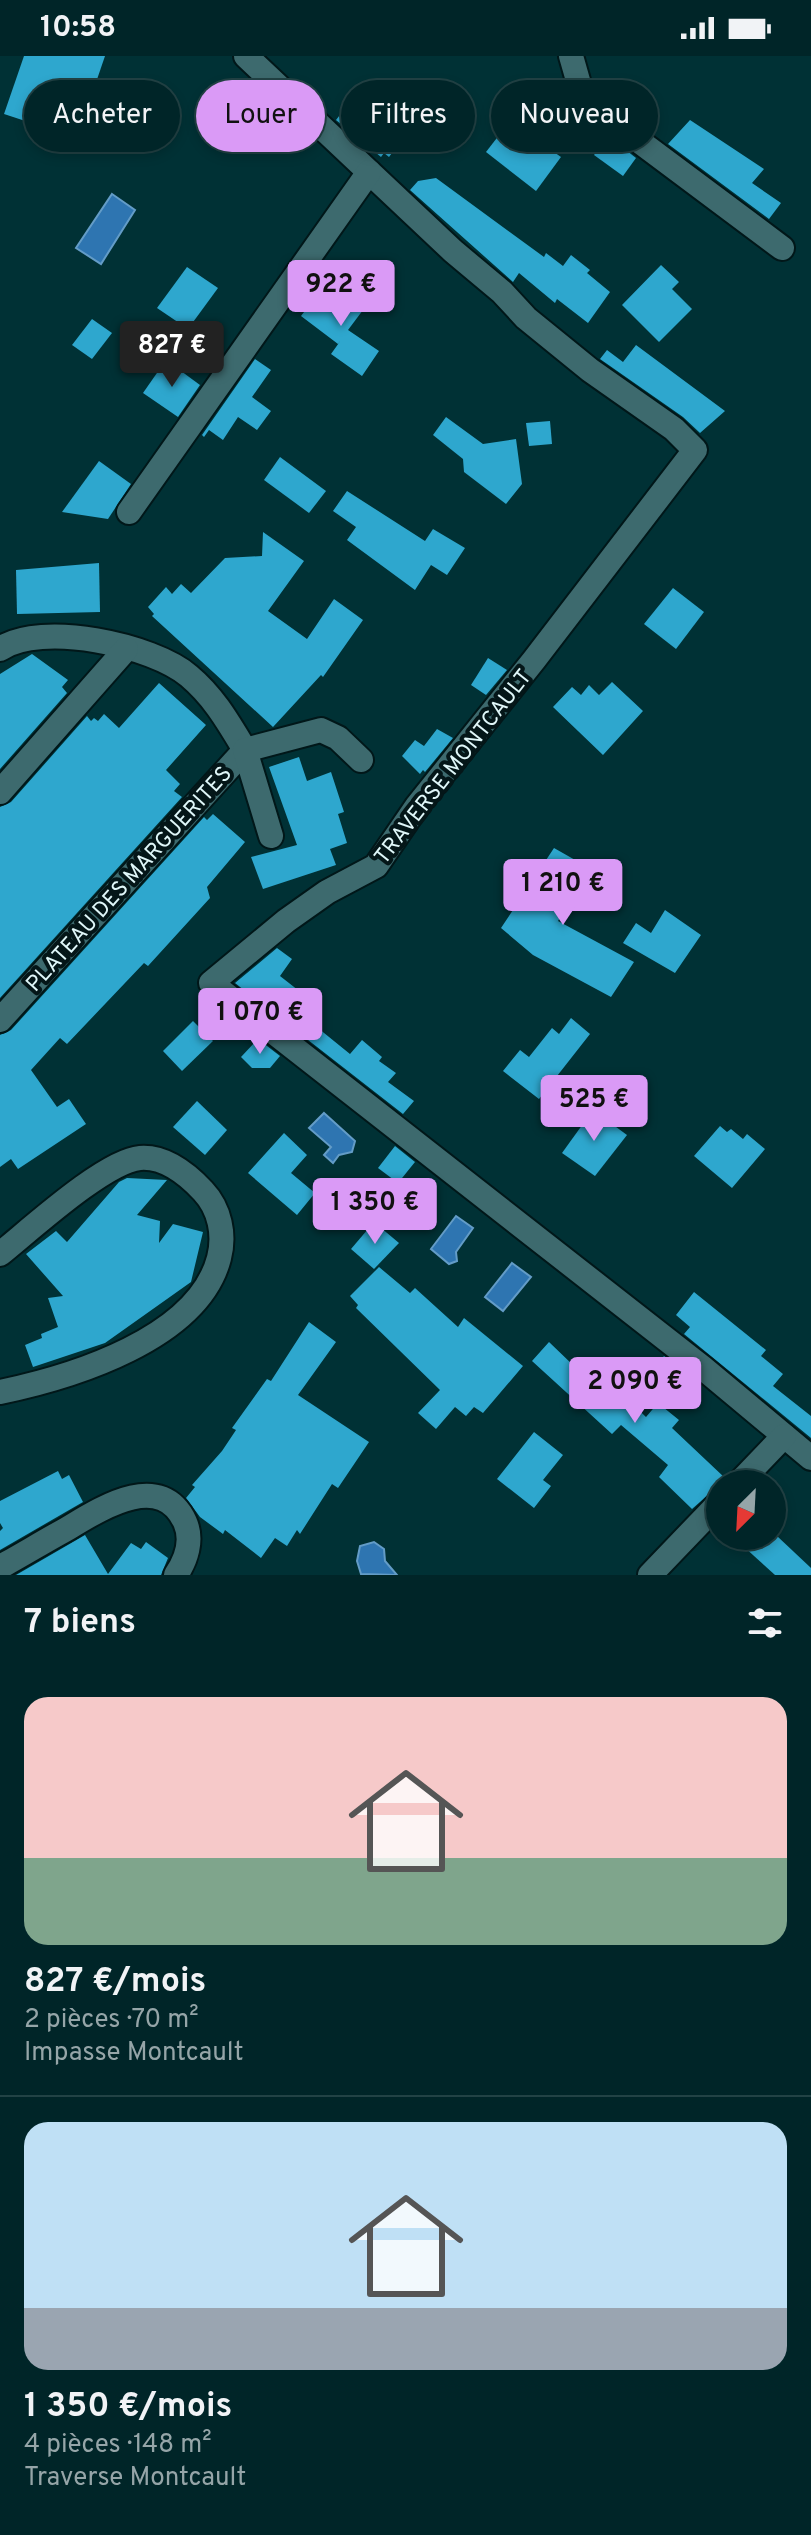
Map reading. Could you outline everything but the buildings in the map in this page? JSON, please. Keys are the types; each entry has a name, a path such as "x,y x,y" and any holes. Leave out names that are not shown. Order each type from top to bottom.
{"street":[{"name":"TRAVERSE MONTCAULT","path":"246,56 453,251 502,292 526,318 590,370 674,429 695,450 417,806 376,866 327,892 286,921 211,983 703,1368 811,1458"},
{"path":"571,56 581,91 588,103 782,248"},
{"path":"129,512 369,172"},
{"name":"PLATEAU DES MARGUERITES","path":"0,649 34,638 65,635 155,657 186,673 214,699 245,750 0,1020"},
{"path":"0,792 126,649"},
{"path":"271,836 245,750 321,730 338,738 361,760"},
{"path":"0,1254 111,1168 139,1158 156,1160 186,1173 208,1196 221,1223 222,1245 215,1272 199,1298 157,1333 79,1373 0,1392"},
{"path":"751,1470 784,1436"},
{"path":"0,1567 115,1501 146,1495 166,1502 185,1522 188,1549 176,1575"},
{"path":"650,1575 706,1517"}],"water":[{"path":"112,194 135,210 101,264 76,248"},
{"path":"324,1113 355,1141 352,1152 339,1155 333,1163 324,1155 331,1147 309,1128"},
{"path":"456,1216 473,1228 456,1252 457,1261 449,1264 431,1249"},
{"path":"512,1263 531,1277 503,1311 485,1297"},
{"path":"374,1542 384,1549 385,1561 397,1575 361,1574 357,1561 360,1546"}]}
